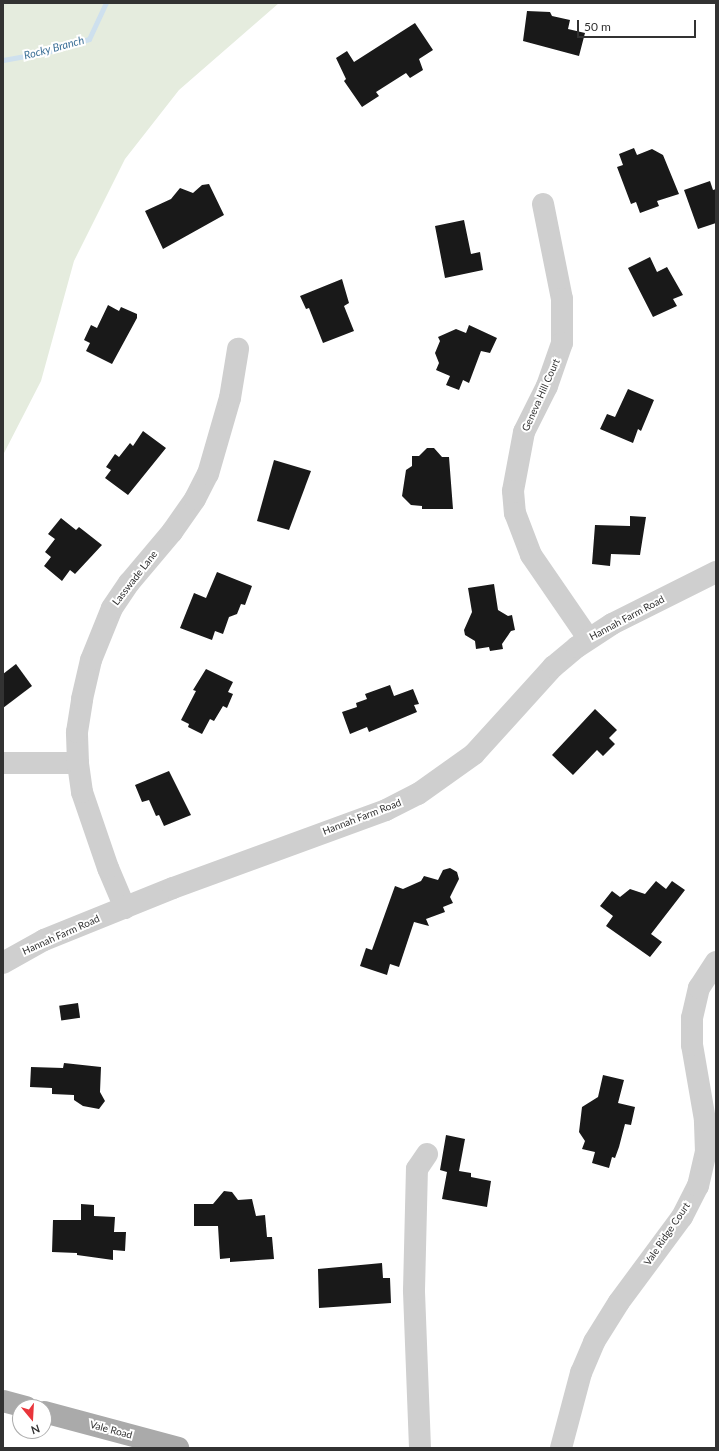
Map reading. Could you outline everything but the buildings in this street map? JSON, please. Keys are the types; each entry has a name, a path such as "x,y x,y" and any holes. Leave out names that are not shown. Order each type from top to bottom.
{"main road":[{"name":"Vale Road","path":"52,1414 178,1448"}],"street":[{"name":"Geneva Hill Court","path":"543,204 562,299 563,336 557,365 524,432 513,491 515,514 531,555 588,638"},
{"name":"Lasswade Lane","path":"125,908 90,818 78,763 77,732 82,700 91,660 102,628 129,583 172,532 195,499 208,474 230,398 238,349"},
{"name":"Hannah Farm Road","path":"3,963 41,942 125,908 386,810 418,794 474,754 553,668 588,638 716,572"},
{"path":"3,763 78,763"},
{"name":"Vale Ridge Court","path":"561,1448 581,1373 594,1342 619,1302 682,1217 698,1186 706,1152 704,1120 692,1045 692,1018 699,988 716,962"},
{"path":"420,1448 414,1290 416,1176 417,1168 427,1154"}],"shaded area":[{"path":"3,3 279,3 179,90 125,159 74,261 41,381 3,455"}],"waterway":[{"name":"Rocky Branch","path":"3,60 47,52 89,39 106,3"}]}
